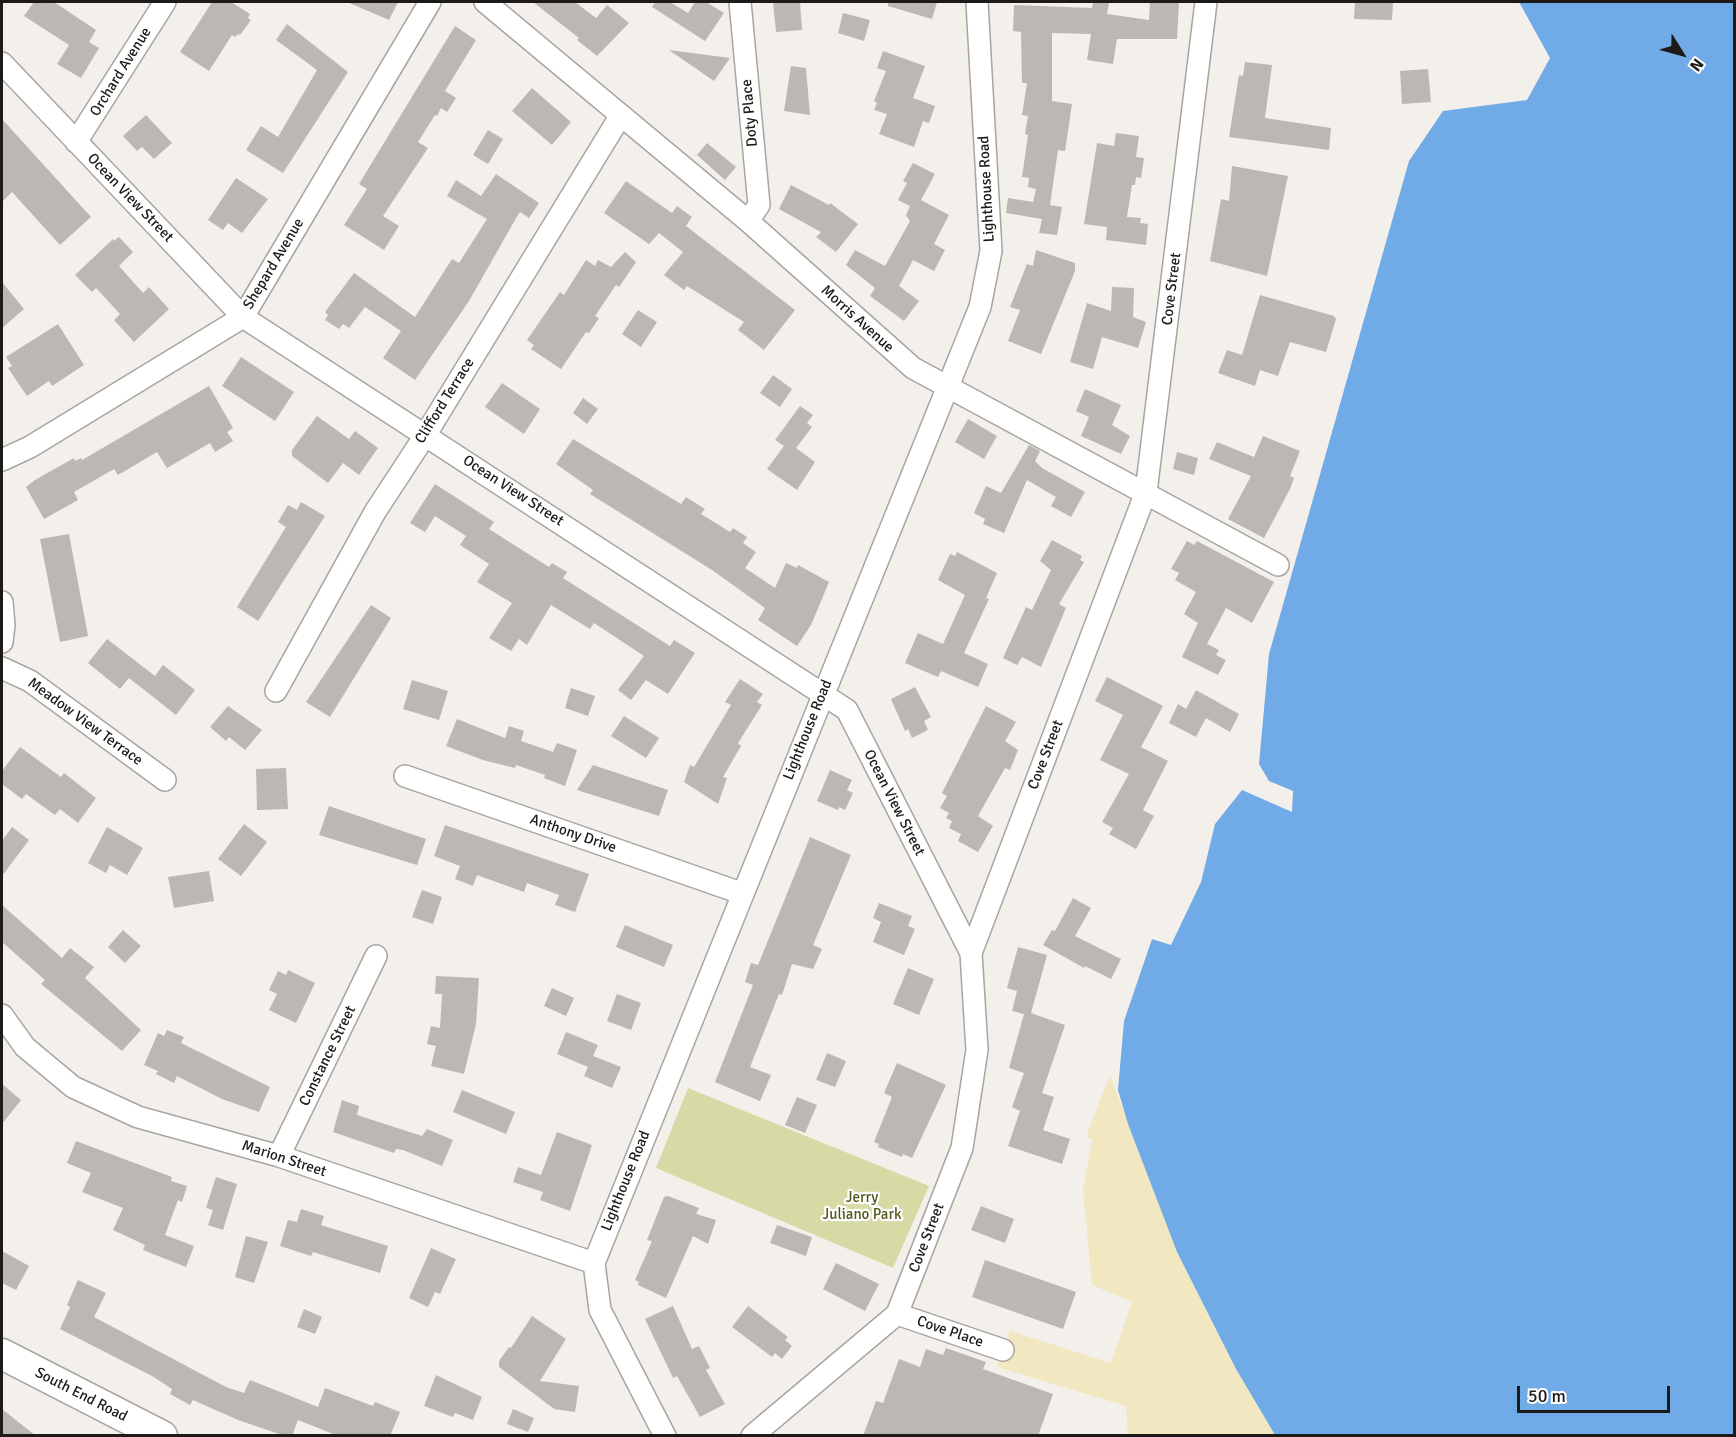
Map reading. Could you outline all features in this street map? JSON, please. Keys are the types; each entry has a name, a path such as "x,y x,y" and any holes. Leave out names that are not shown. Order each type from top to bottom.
{"main road":[{"name":"South End Road","path":"2,1354 162,1436"}],"street":[{"name":"Orchard Avenue","path":"76,142 165,2"},
{"name":"Shepard Avenue","path":"2,460 30,447 243,317 430,2"},
{"name":"Morris Avenue","path":"485,2 748,221 913,368 1278,565"},
{"name":"Doty Place","path":"740,2 759,205 748,221"},
{"name":"Lighthouse Road","path":"665,1436 600,1310 594,1263 741,893 980,307 991,251 977,2"},
{"name":"Cove Street","path":"752,1436 897,1314 962,1148 977,1050 971,953 1146,492 1206,2"},
{"name":"Ocean View Street","path":"2,63 243,317 426,434 822,696 847,710 971,953"},
{"name":"Clifford Terrace","path":"276,691 375,512 426,434 621,115"},
{"path":"2,602 4,625 2,642"},
{"name":"Meadow View Terrace","path":"2,668 30,681 165,780"},
{"name":"Anthony Drive","path":"405,776 741,893"},
{"name":"Constance Street","path":"279,1156 376,956"},
{"name":"Marion Street","path":"2,1015 25,1047 73,1087 138,1117 279,1156 594,1263"},
{"name":"Cove Place","path":"897,1314 1003,1350"}],"green space":[{"name":"Jerry Juliano Park","path":"688,1088 929,1186 893,1268 656,1168"}],"sand":[{"path":"1110,1075 1177,1252 1236,1369 1275,1435 1128,1435 1126,1406 997,1367 1010,1331 1111,1363 1132,1302 1092,1285 1083,1190 1092,1139 1086,1137"}],"water":[{"path":"1519,2 1734,2 1734,1435 1275,1435 1236,1369 1177,1252 1128,1124 1118,1090 1124,1021 1152,939 1171,945 1201,882 1215,824 1242,790 1292,812 1293,791 1269,781 1259,764 1269,654 1409,161 1443,111 1527,100 1550,58"}],"building":[{"path":"34,2 54,2 96,30 89,42 99,48 81,78 57,64 69,45 24,16"},
{"path":"212,2 231,2 250,14 248,18 251,20 240,35 235,37 232,35 209,71 180,52"},
{"path":"347,2 398,2 389,20"},
{"path":"533,2 575,2 596,18 607,5 629,23 597,56 577,40 579,38"},
{"path":"655,2 670,2 688,13 695,2 706,2 724,13 705,41 652,7"},
{"path":"773,2 800,2 802,30 776,32"},
{"path":"888,2 937,2 932,19 888,6"},
{"path":"1093,2 1109,3 1107,14 1149,20 1150,2 1179,2 1177,39 1117,39 1113,64 1087,60 1091,34 1052,33 1052,101 1072,104 1065,151 1058,150 1050,205 1062,207 1057,235 1039,233 1042,219 1006,213 1008,198 1033,202 1036,189 1028,187 1029,178 1022,177 1028,135 1025,134 1028,116 1022,115 1027,83 1022,83 1021,32 1013,31 1014,5 1092,8"},
{"path":"1355,2 1393,2 1392,20 1354,19"},
{"path":"843,13 870,20 864,41 838,33"},
{"path":"287,24 348,72 283,173 246,150 261,126 278,137 317,70 276,40"},
{"path":"455,26 476,40 445,91 456,98 447,112 441,108 418,142 428,148 383,216 399,226 384,250 344,225 367,189 359,184"},
{"path":"669,50 730,58 714,81"},
{"path":"883,51 925,66 913,98 935,106 929,123 923,121 914,147 879,134 887,114 874,110 877,103 874,101 886,71 877,68"},
{"path":"1245,62 1272,65 1265,118 1331,128 1329,150 1229,137 1239,75 1243,76"},
{"path":"791,66 806,68 810,115 784,111"},
{"path":"1428,69 1431,102 1402,104 1400,71"},
{"path":"532,88 571,122 552,145 512,111"},
{"path":"146,115 172,143 154,159 142,147 137,151 123,136"},
{"path":"2,119 91,217 60,245 12,192 2,202"},
{"path":"488,130 503,139 488,164 473,155"},
{"path":"1116,133 1139,136 1136,157 1144,158 1141,178 1136,177 1135,185 1132,185 1127,217 1141,218 1140,223 1148,224 1146,245 1106,240 1107,227 1084,224 1097,143 1114,146"},
{"path":"707,143 736,167 725,180 697,155"},
{"path":"913,163 935,174 921,200 949,215 934,244 945,250 934,271 913,260 899,286 919,301 904,321 870,296 875,288 846,265 855,250 885,266 910,221 906,215 910,206 898,200 907,183 903,181"},
{"path":"1232,166 1288,176 1267,276 1210,261 1221,199 1229,201"},
{"path":"496,174 539,203 529,218 520,212 469,301 415,380 383,358 401,331 365,307 349,328 343,324 339,329 325,320 328,315 325,312 354,273 415,317 452,259 459,263 487,219 447,196 456,180 481,196"},
{"path":"236,178 268,199 242,233 228,223 223,230 208,220"},
{"path":"626,181 672,213 677,206 692,217 686,226 795,310 764,350 738,330 744,322 687,286 684,290 664,275 683,252 659,233 649,244 604,213"},
{"path":"791,185 829,205 830,203 858,224 836,252 816,237 821,232 779,209"},
{"path":"119,237 133,252 119,266 143,293 149,287 169,309 134,342 114,320 120,314 96,288 92,292 75,275 113,239 114,241"},
{"path":"1036,250 1075,263 1075,271 1041,354 1008,341 1020,310 1010,307 1027,264 1033,266"},
{"path":"625,252 636,262 619,287 616,285 595,316 599,318 589,333 586,332 561,369 531,349 534,345 527,340 560,292 564,295 586,260 595,266 598,260 611,267"},
{"path":"2,282 24,309 2,328"},
{"path":"1112,287 1134,288 1133,317 1146,322 1138,348 1102,337 1093,369 1070,362 1087,303 1111,311"},
{"path":"1260,295 1334,316 1336,319 1326,352 1290,342 1278,376 1260,370 1255,386 1218,373 1227,350 1242,355"},
{"path":"638,310 657,322 641,347 622,334"},
{"path":"58,324 84,365 52,386 49,381 27,396 8,368 12,366 6,357"},
{"path":"241,357 294,392 275,421 222,386"},
{"path":"773,375 792,389 780,407 760,393"},
{"path":"502,383 540,409 524,434 485,407"},
{"path":"209,386 233,428 227,432 233,441 215,452 210,443 167,468 157,452 118,475 114,469 74,492 78,500 44,519 26,487 74,458 75,461 81,458 82,460"},
{"path":"1085,389 1121,405 1112,425 1130,436 1121,454 1081,436 1089,417 1076,411"},
{"path":"583,398 598,409 587,424 573,413"},
{"path":"800,406 813,415 807,423 812,427 796,448 815,462 797,490 767,469 784,446 775,440"},
{"path":"317,416 349,439 355,431 378,448 359,475 343,463 328,483 292,456 292,450"},
{"path":"968,419 997,436 984,459 955,442"},
{"path":"1263,436 1300,451 1290,476 1294,478 1290,489 1264,538 1228,519 1251,476 1209,459 1217,442 1254,457"},
{"path":"573,439 681,504 686,497 705,509 701,514 730,532 733,528 747,537 743,543 756,552 745,568 775,588 786,563 797,568 798,565 829,582 811,625 797,646 758,620 765,608 712,570 590,494 593,490 556,464"},
{"path":"1029,445 1040,451 1035,461 1042,468 1085,492 1071,517 1051,506 1056,497 1027,480 1004,533 983,524 985,519 974,513 986,486 1001,493"},
{"path":"1177,452 1198,458 1194,475 1173,469"},
{"path":"435,484 494,522 489,529 549,567 552,563 567,572 563,578 670,646 674,640 695,653 668,694 646,680 631,700 618,690 644,656 594,623 590,629 551,605 527,645 519,639 511,651 489,638 512,603 477,582 489,564 460,545 466,536 435,516 425,532 410,523"},
{"path":"301,502 325,516 258,621 237,607 286,527 278,522 288,505 297,510"},
{"path":"69,534 88,636 60,642 40,539"},
{"path":"1052,540 1082,556 1080,560 1084,562 1059,604 1066,608 1041,667 1022,657 1017,665 1003,658 1026,607 1032,610 1051,570 1040,561"},
{"path":"1187,541 1194,545 1197,541 1274,582 1252,623 1226,608 1207,644 1219,650 1216,655 1226,660 1218,675 1182,657 1198,623 1184,614 1196,592 1175,580 1179,573 1171,569"},
{"path":"957,552 997,573 986,598 989,599 964,653 988,664 978,687 941,671 938,677 905,663 918,633 943,644 965,595 938,580 950,554 955,556"},
{"path":"371,605 391,618 330,717 306,702"},
{"path":"107,639 155,676 163,665 195,690 176,715 129,678 120,689 88,663"},
{"path":"1107,677 1163,706 1141,747 1168,761 1143,810 1154,816 1136,849 1109,834 1113,828 1102,822 1129,774 1100,760 1123,715 1095,701"},
{"path":"740,679 763,694 757,702 762,705 738,743 741,746 723,777 727,778 718,804 684,782 690,765 694,767 731,705 725,702"},
{"path":"412,680 448,691 439,720 403,709"},
{"path":"915,687 931,717 924,721 928,730 912,738 908,729 905,731 891,699"},
{"path":"571,688 595,696 588,716 565,708"},
{"path":"1196,690 1239,714 1230,732 1206,718 1196,737 1169,723 1178,704 1186,709"},
{"path":"228,706 262,730 245,750 229,737 226,741 210,727"},
{"path":"986,706 1016,722 1005,741 1018,750 1010,770 1005,768 978,816 993,826 978,852 958,841 961,834 949,828 952,821 946,818 949,813 940,808 947,796 942,793"},
{"path":"624,716 659,738 646,758 611,736"},
{"path":"457,719 505,738 509,726 524,731 521,741 553,752 557,743 577,750 565,786 544,778 545,775 516,765 515,768 483,760 446,746"},
{"path":"20,747 61,777 64,773 96,798 78,823 60,809 55,815 26,794 22,799 2,784 2,771"},
{"path":"593,765 668,790 659,816 577,790"},
{"path":"286,768 288,809 257,810 256,769"},
{"path":"830,770 852,780 847,790 853,793 845,810 839,807 838,810 817,801"},
{"path":"329,806 426,839 417,865 319,835"},
{"path":"244,824 267,842 241,876 218,859"},
{"path":"445,825 589,874 575,912 555,905 559,895 527,883 524,892 477,875 473,886 455,879 460,866 434,856"},
{"path":"12,827 29,840 2,876 2,841"},
{"path":"107,827 143,848 127,875 110,865 106,873 88,863"},
{"path":"810,837 851,855 813,945 822,949 813,969 792,964 782,995 779,994 750,1067 771,1075 760,1101 715,1082 753,985 745,982 751,963 758,965"},
{"path":"209,871 214,901 174,908 168,877"},
{"path":"422,890 442,897 433,924 412,917"},
{"path":"1073,898 1091,908 1075,936 1121,959 1111,979 1085,966 1084,968 1043,945 1052,930 1055,931"},
{"path":"879,903 912,916 908,926 915,929 904,955 873,942 881,922 873,918"},
{"path":"2,905 62,958 70,948 94,967 85,978 141,1030 122,1051 41,984 45,980 2,942"},
{"path":"625,925 673,945 664,967 616,947"},
{"path":"123,930 141,946 125,963 108,947"},
{"path":"1018,947 1047,955 1031,1013 1065,1025 1042,1093 1054,1097 1043,1130 1070,1139 1062,1164 1008,1146 1020,1111 1012,1107 1024,1073 1009,1068 1024,1014 1012,1011 1017,991 1007,988"},
{"path":"908,968 934,979 919,1015 893,1004"},
{"path":"288,970 315,983 296,1023 269,1010 277,994 269,990 278,971 286,975"},
{"path":"436,976 479,978 476,1024 464,1074 431,1066 436,1046 427,1044 431,1026 440,1028 442,994 435,994"},
{"path":"552,988 574,998 566,1016 544,1006"},
{"path":"617,994 641,1003 631,1030 607,1021"},
{"path":"167,1030 184,1037 181,1043 270,1087 259,1112 222,1099 177,1076 174,1083 156,1074 158,1071 144,1065 158,1033 164,1036"},
{"path":"566,1032 598,1045 593,1056 621,1067 612,1088 584,1076 588,1067 557,1054"},
{"path":"827,1053 846,1061 835,1087 816,1080"},
{"path":"897,1063 946,1085 912,1158 903,1154 902,1157 878,1147 879,1144 874,1142 892,1097 884,1093"},
{"path":"2,1084 21,1100 2,1124"},
{"path":"462,1090 515,1112 506,1134 453,1112"},
{"path":"797,1097 817,1105 805,1133 785,1125"},
{"path":"342,1100 359,1106 357,1115 422,1136 427,1129 453,1140 442,1166 403,1150 396,1149 394,1153 333,1132"},
{"path":"557,1132 592,1145 570,1211 540,1200 543,1192 513,1182 518,1167 541,1175"},
{"path":"76,1141 172,1177 171,1181 187,1186 182,1202 178,1200 165,1235 194,1246 186,1267 143,1250 145,1245 113,1230 123,1208 82,1192 91,1173 67,1163"},
{"path":"216,1177 237,1184 223,1230 208,1225 213,1210 206,1208"},
{"path":"668,1196 699,1208 696,1214 716,1220 708,1244 693,1236 666,1298 638,1285 639,1282 635,1280 652,1241 647,1240 664,1197"},
{"path":"981,1206 1014,1219 1005,1243 971,1230"},
{"path":"301,1209 324,1216 321,1225 388,1246 380,1273 313,1252 311,1256 280,1246 288,1220 297,1222"},
{"path":"777,1225 812,1237 806,1256 770,1243"},
{"path":"246,1236 268,1242 254,1283 235,1277"},
{"path":"431,1248 456,1259 440,1294 435,1292 428,1307 409,1298"},
{"path":"2,1251 29,1266 16,1290 2,1283"},
{"path":"985,1260 1076,1292 1063,1329 972,1297"},
{"path":"836,1263 879,1284 865,1311 823,1289"},
{"path":"78,1280 106,1293 94,1317 226,1387 244,1393 250,1380 318,1407 325,1388 373,1406 375,1402 400,1412 390,1436 338,1436 298,1420 292,1436 285,1436 238,1420 193,1400 190,1405 170,1394 172,1389 152,1376 60,1329 70,1307 67,1305"},
{"path":"673,1306 692,1349 699,1346 710,1368 706,1370 725,1404 700,1417 677,1376 673,1378 645,1319"},
{"path":"748,1306 788,1337 785,1340 792,1346 782,1359 775,1353 772,1357 732,1327"},
{"path":"304,1309 322,1317 315,1334 297,1327"},
{"path":"532,1316 566,1339 540,1381 579,1386 575,1412 554,1409 499,1367 499,1361 509,1347 511,1348"},
{"path":"946,1348 986,1362 983,1369 1053,1394 1038,1436 863,1436 876,1401 883,1403 899,1359 920,1367 926,1349 943,1355"},
{"path":"436,1375 482,1397 473,1420 455,1413 453,1417 424,1406"},
{"path":"2,1409 36,1436 2,1436"},
{"path":"513,1409 534,1418 528,1432 507,1424"}]}
